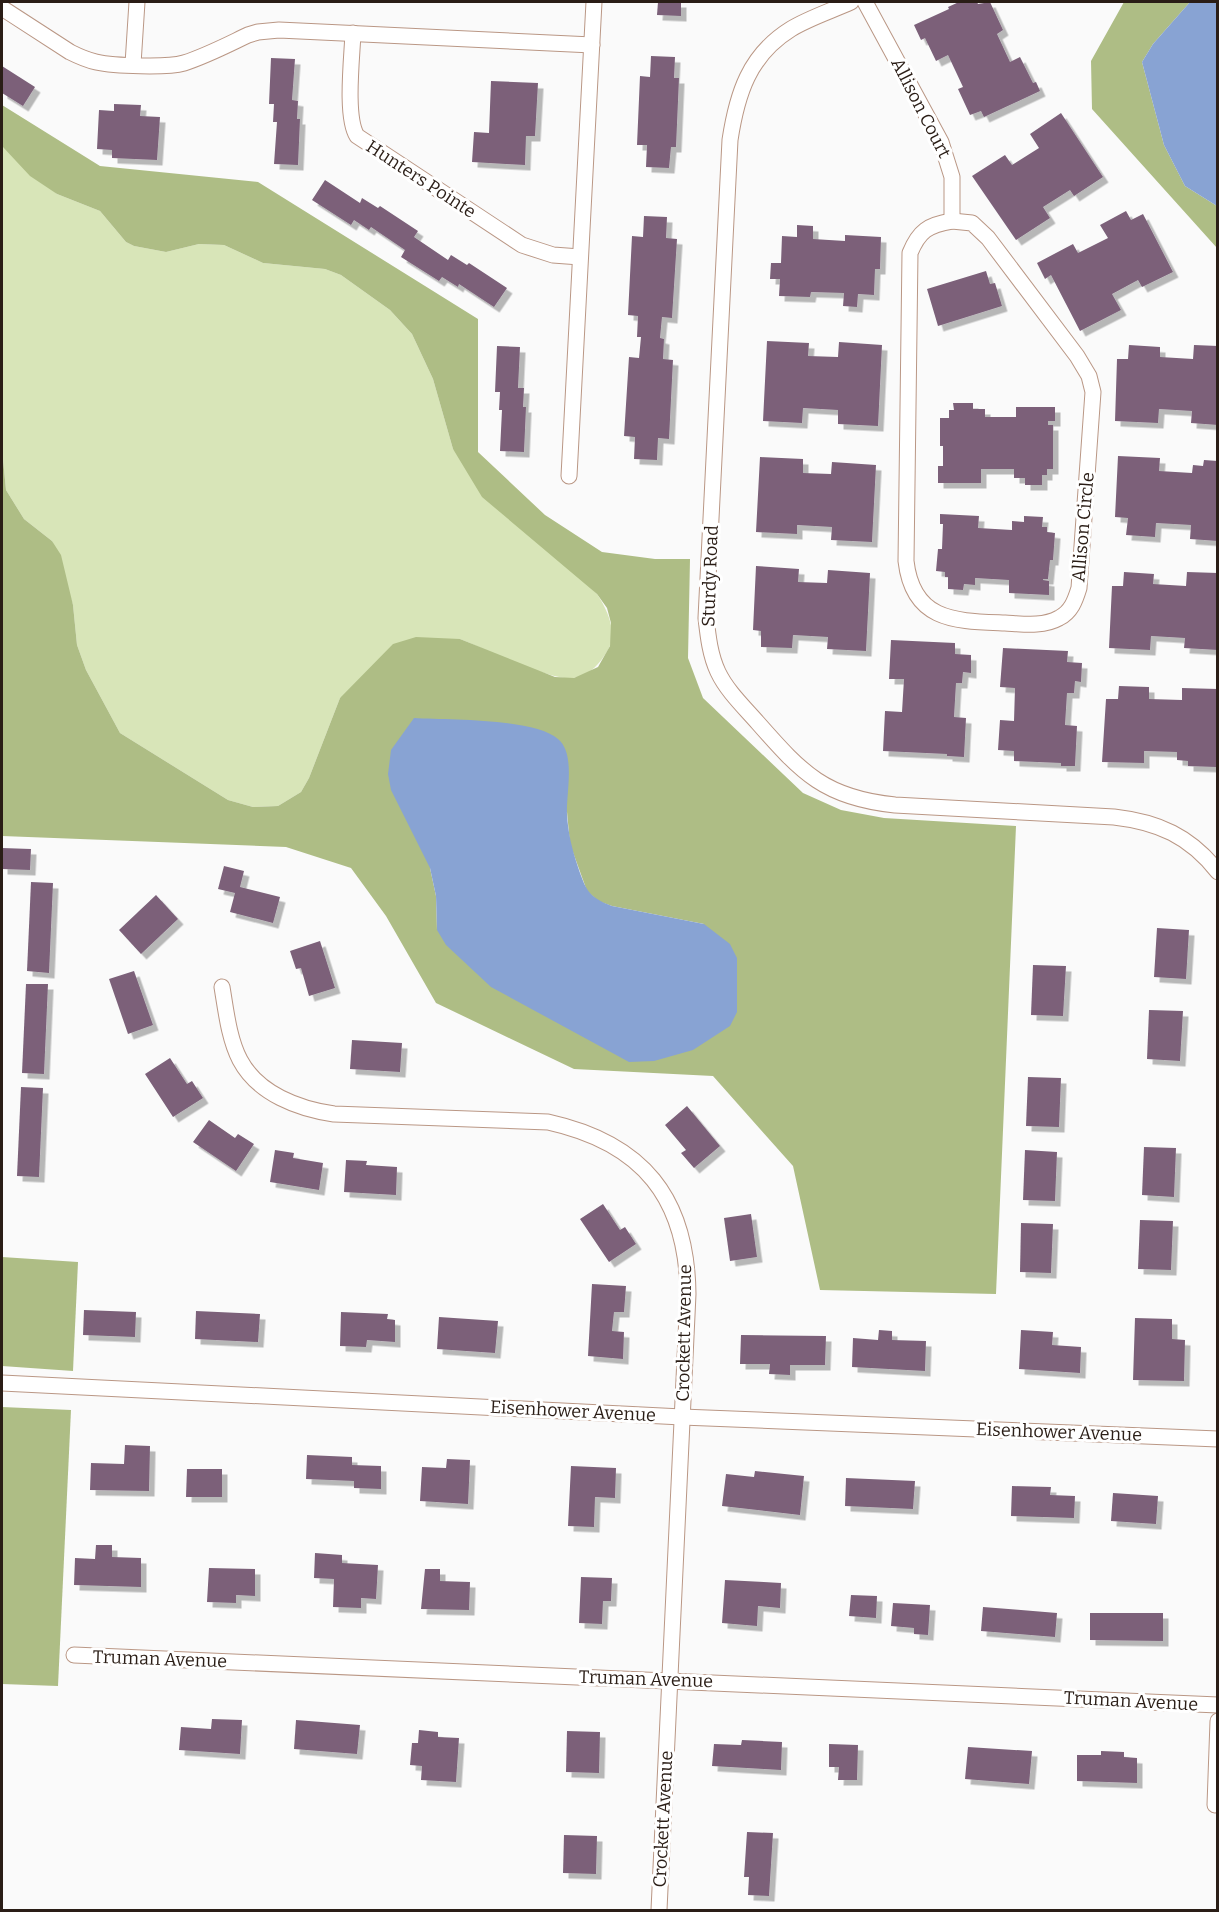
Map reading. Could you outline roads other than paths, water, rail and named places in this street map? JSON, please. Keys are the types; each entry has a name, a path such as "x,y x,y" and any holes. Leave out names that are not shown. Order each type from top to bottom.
{"street":[{"path":"133,64 137,2"},
{"path":"569,476 594,2"},
{"name":"Sturdy Road","path":"850,2 791,30 767,49 747,75 735,106 730,140 706,618 709,645 718,672 733,695 792,761 814,780 841,794 868,803 1142,820 1167,830 1190,844 1209,860 1218,872"},
{"name":"Allison Court","path":"865,2 941,142 952,177 952,221"},
{"path":"2,9 70,52 97,62 166,66 182,64 248,35 266,31 592,45"},
{"name":"Hunters Pointe","path":"353,33 351,116 353,130 357,136 522,245 554,255 580,257"},
{"name":"Allison Circle","path":"952,221 972,223 988,238 1077,356 1089,376 1093,392 1079,588 1070,610 1060,618 1048,623 1033,625 957,621 944,617 920,601 907,575 910,253 916,238 933,224 952,221"},
{"name":"Crockett Avenue","path":"222,987 230,1029 239,1059 256,1081 274,1095 313,1111 549,1122 575,1128 616,1147 647,1172 661,1190 674,1214 683,1240 687,1267 659,1911"},
{"name":"Eisenhower Avenue","path":"2,1383 682,1417 1218,1439"},
{"name":"Truman Avenue","path":"74,1655 1218,1705"},
{"path":"1215,1805 1218,1721"}],"water":[{"path":"1190,2 1217,2 1217,206 1185,186 1164,145 1142,62 1153,44"},
{"path":"414,718 511,724 546,732 558,739 567,754 569,834 586,887 593,896 612,906 704,924 730,944 737,958 737,1012 730,1026 693,1050 654,1061 629,1062 491,987 446,945 437,930 436,896 430,868 391,790 388,774 391,750"}]}
